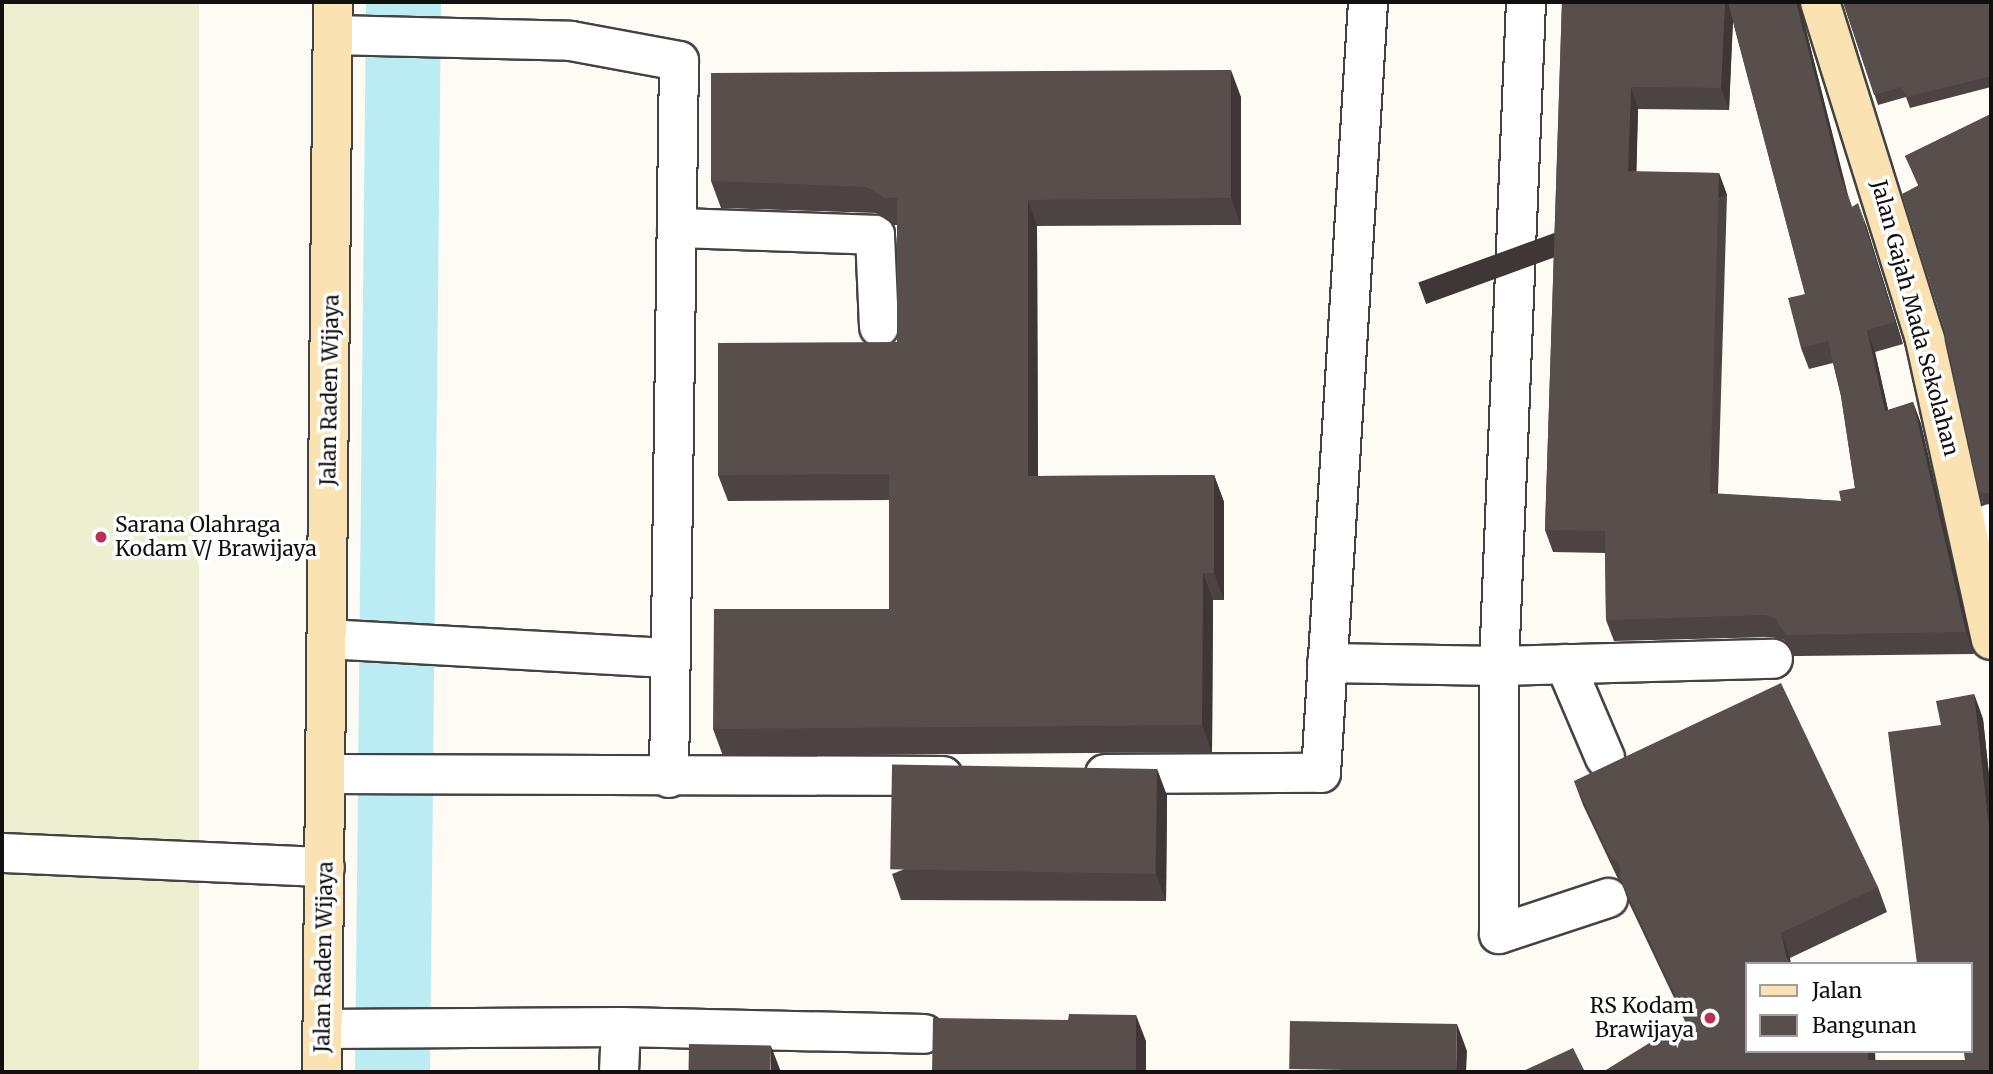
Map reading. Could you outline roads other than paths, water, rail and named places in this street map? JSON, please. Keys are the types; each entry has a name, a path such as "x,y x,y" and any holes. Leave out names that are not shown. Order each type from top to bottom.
{"street":[{"path":"1071,775 1321,773 1368,2"},
{"path":"1526,2 1499,666 1499,934 1608,898"},
{"name":"Jalan Gajah Mada Sekolahan","path":"1820,2 1981,528 1991,640"},
{"path":"341,24 450,39 571,41 679,61 669,778"},
{"name":"Jalan Raden Wijaya","path":"322,1072 327,639 341,24"},
{"path":"677,228 875,235 879,327"},
{"path":"327,639 670,658"},
{"path":"1327,663 1499,666 1773,659"},
{"path":"1565,664 1605,758"},
{"path":"326,774 669,778 974,776"},
{"path":"2,853 324,867"},
{"path":"323,1029 431,1026 621,1027 924,1034"},
{"path":"619,1072 621,1027"}],"waterway":[{"path":"392,1072 403,2"}],"place":[{"name":"Sarana Olahraga Kodam V/ Brawijaya","path":"101,537"},
{"name":"RS Kodam Brawijaya","path":"1710,1018"}]}
